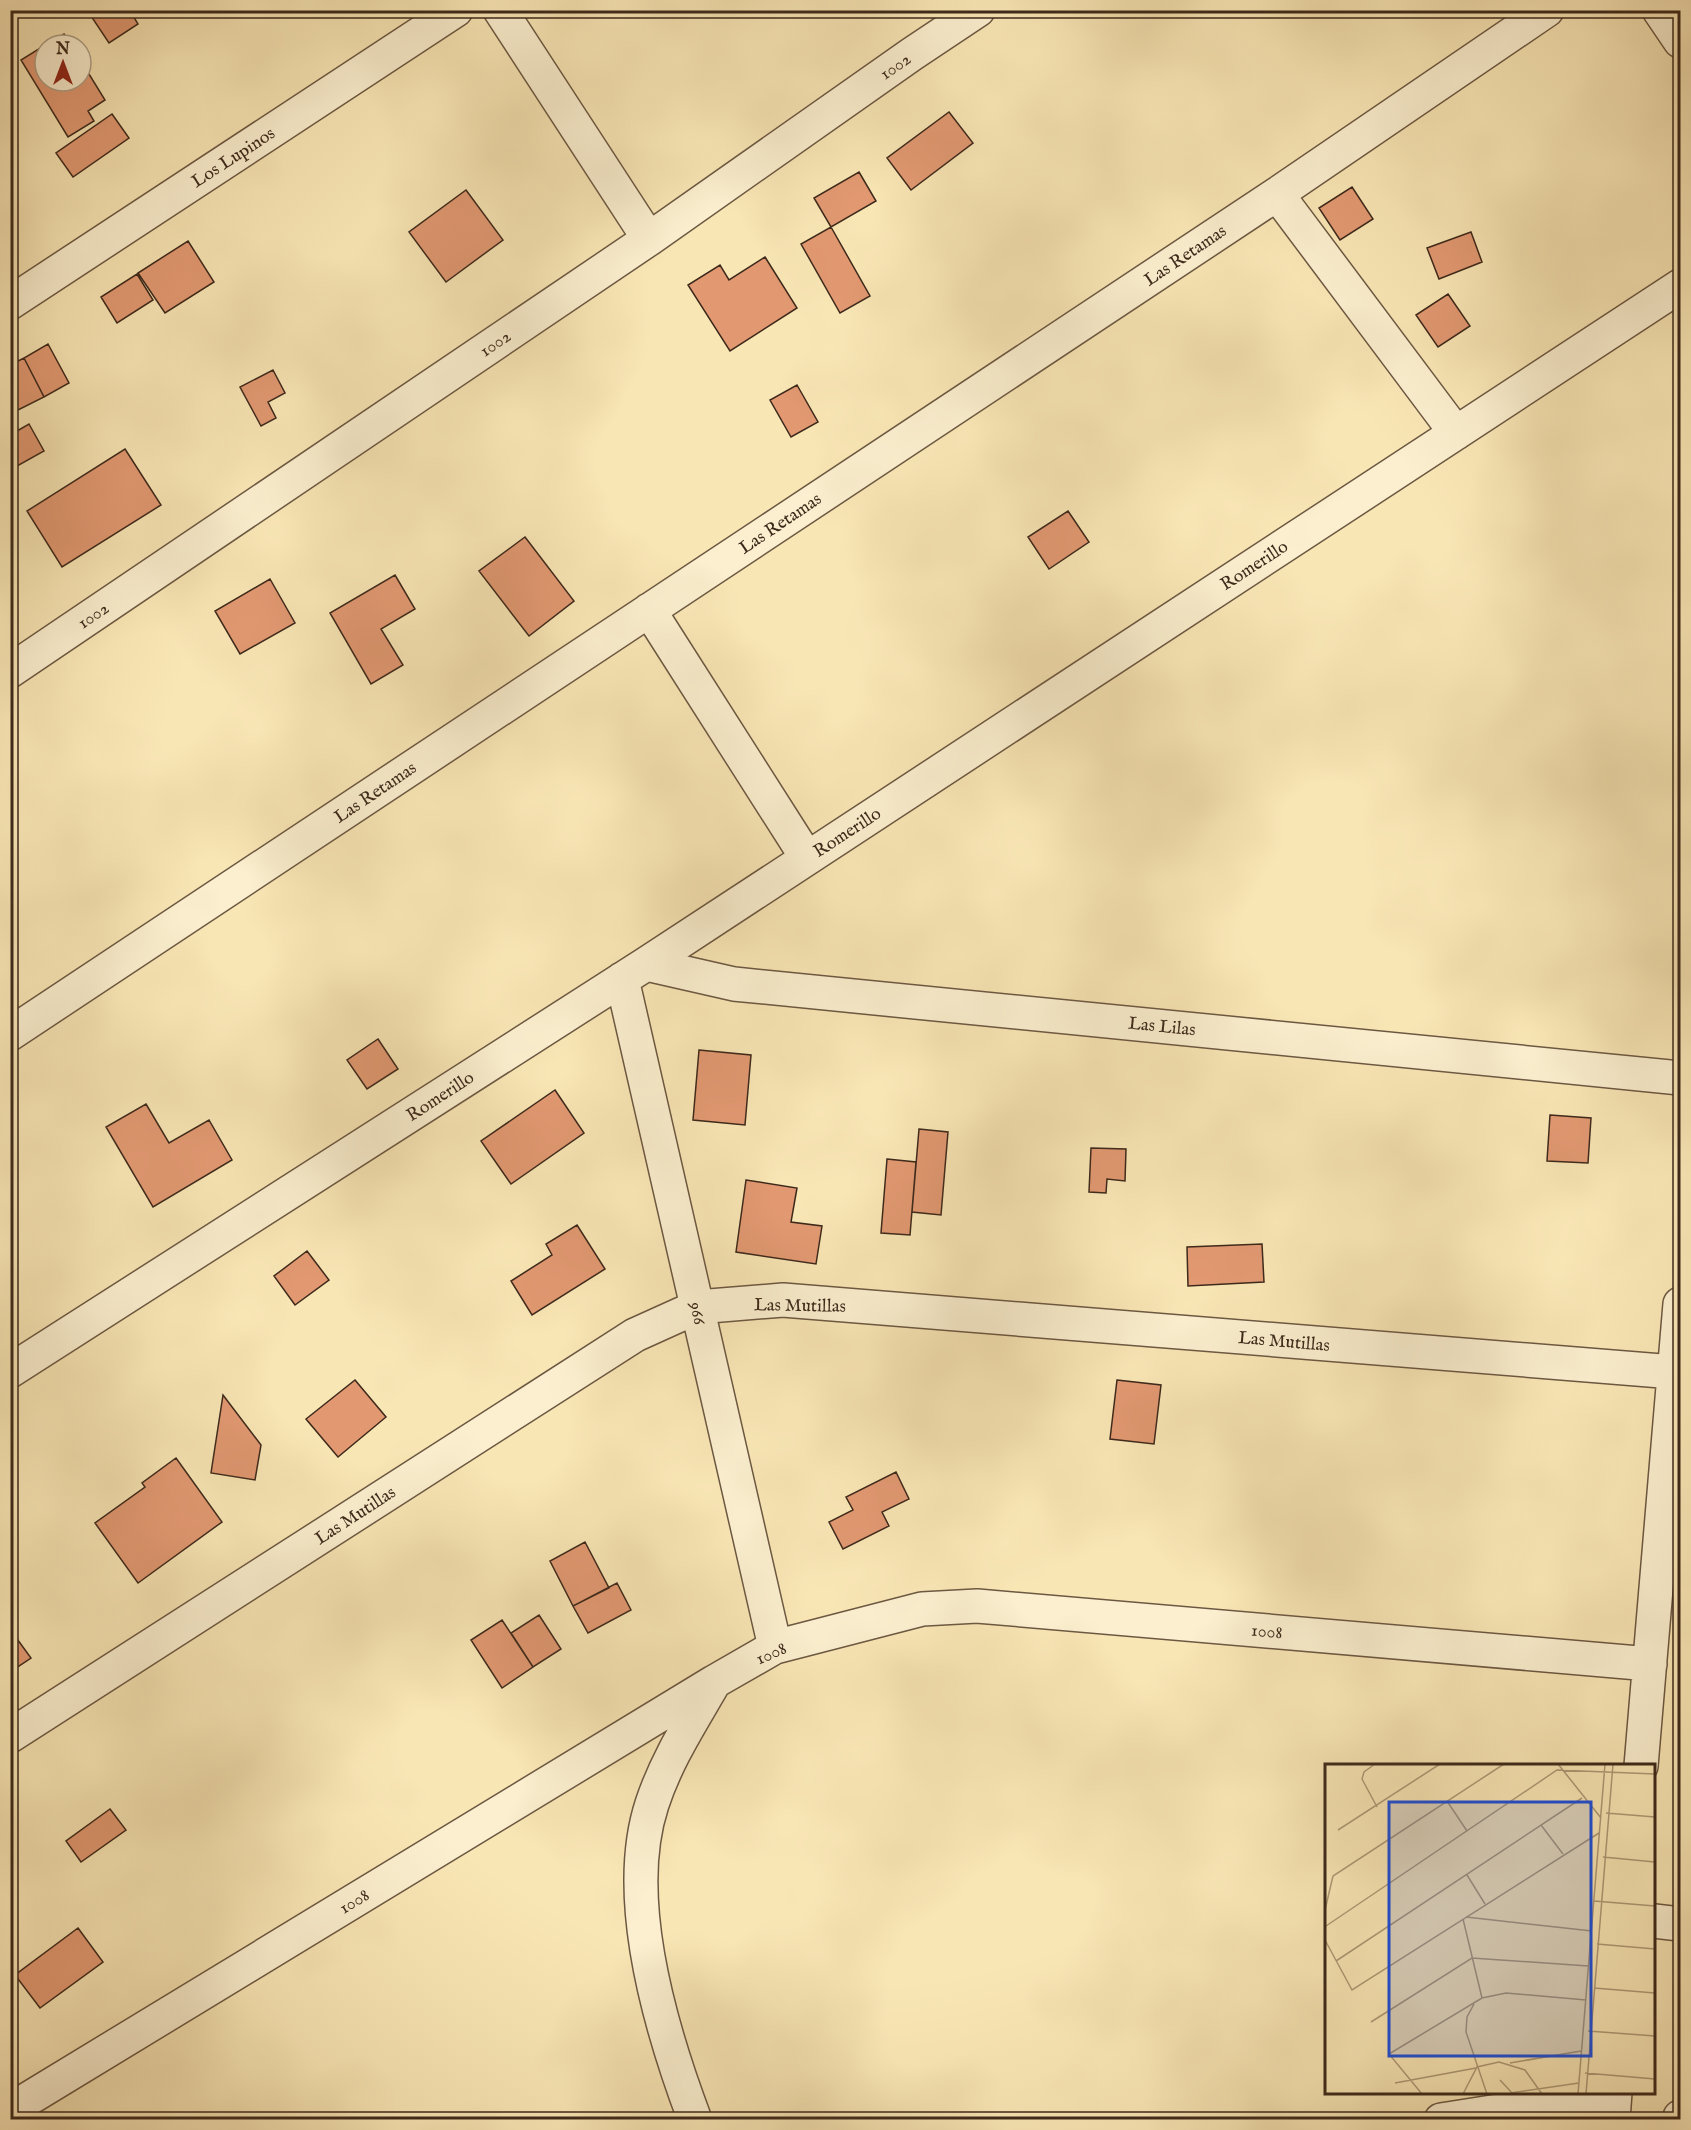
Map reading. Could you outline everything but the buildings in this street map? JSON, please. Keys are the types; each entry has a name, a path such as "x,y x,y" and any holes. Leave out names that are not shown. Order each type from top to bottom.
{"street":[{"name":"Los Lupinos","path":"10,303 456,10"},
{"path":"500,10 649,239"},
{"name":"1002","path":"10,672 649,239 978,10"},
{"name":"Las Retamas","path":"10,1034 1277,194 1547,10"},
{"path":"1659,10 1680,41"},
{"path":"1277,194 1456,433"},
{"name":"Romerillo","path":"10,1371 634,972 1680,286"},
{"path":"649,610 807,858"},
{"name":"Las Lilas","path":"634,972 734,984 1680,1078"},
{"name":"966","path":"634,972 697,1307 775,1647"},
{"name":"Las Mutillas","path":"10,1736 635,1335 697,1307 783,1300 1674,1372"},
{"path":"1641,1764 1650,1664 1670,1558 1674,1372 1680,1304"},
{"name":"1008","path":"10,2110 775,1647 922,1609 977,1606 1650,1664"},
{"path":"695,2120 663,2029 652,1976 645,1934 642,1883 643,1840 651,1805 667,1764 714,1682"},
{"path":"1655,1921 1680,1924"},
{"path":"1441,2120 1609,2094"},
{"path":"1613,2120 1615,2094"}]}
